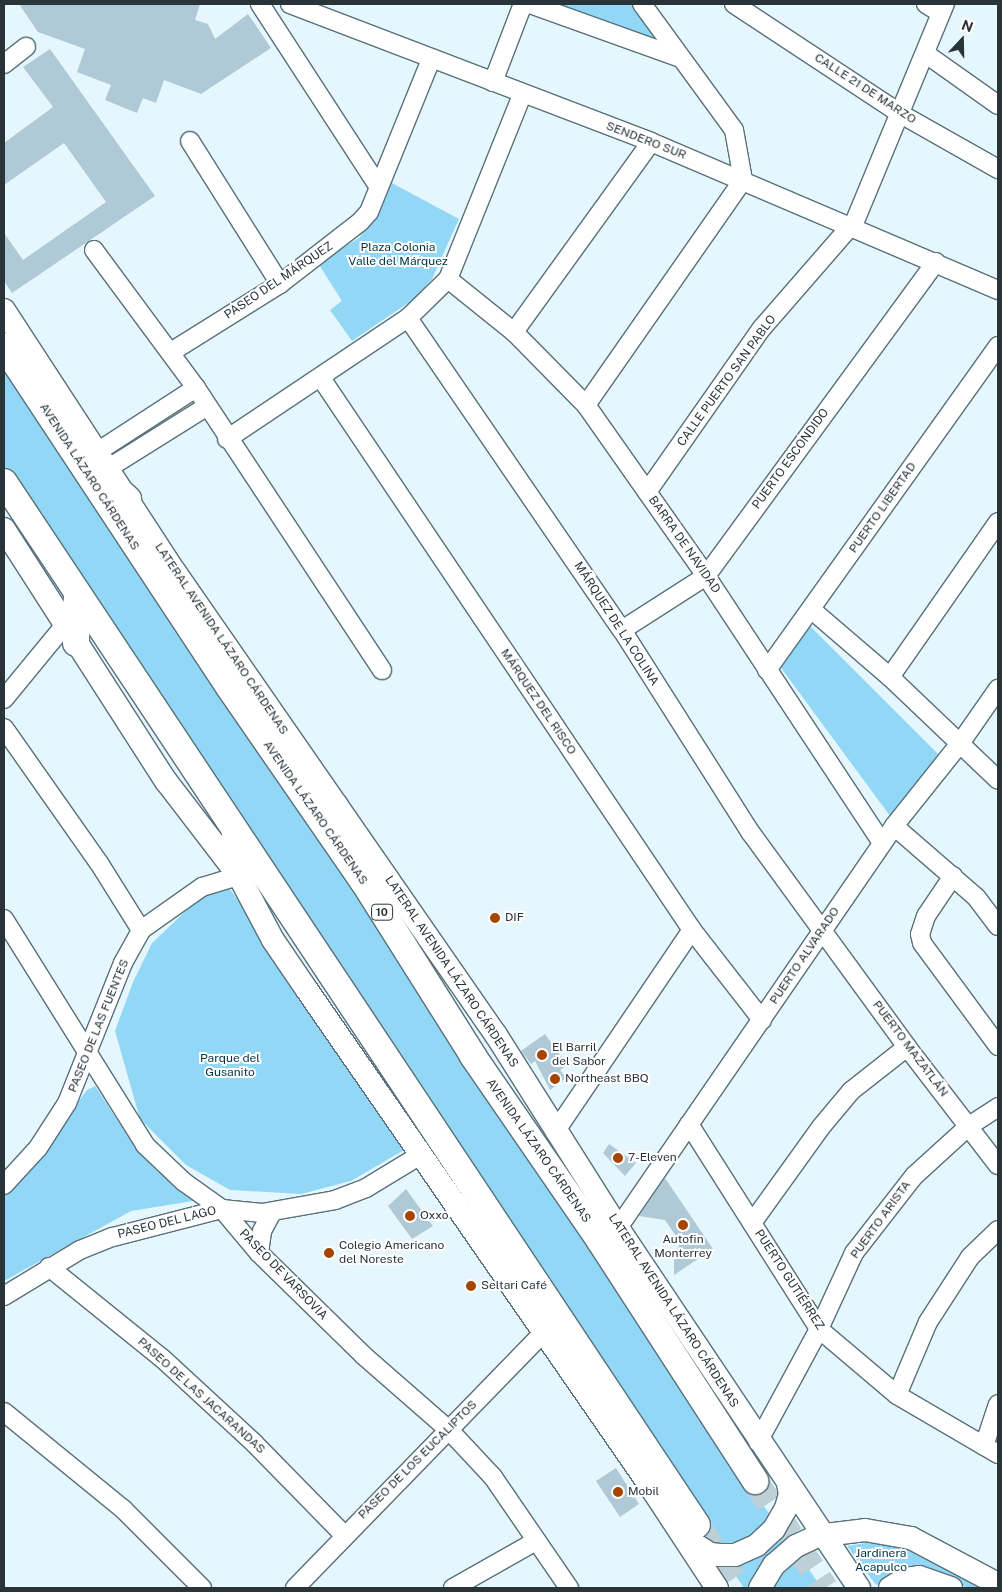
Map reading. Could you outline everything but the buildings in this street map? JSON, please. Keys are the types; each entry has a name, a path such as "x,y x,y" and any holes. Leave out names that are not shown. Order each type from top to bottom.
{"highway":[{"name":"AVENIDA LÁZARO CÁRDENAS","path":"4,346 57,429 295,785 363,881 473,1056 600,1241 755,1481"},
{"path":"57,429 69,446 128,500"},
{"path":"4,482 235,828 287,912 689,1529"},
{"path":"70,634 77,593"},
{"path":"335,806 363,881"},
{"path":"235,828 239,876"}],"main road":[{"name":"LATERAL AVENIDA LÁZARO CÁRDENAS","path":"4,310 128,500 335,806 490,1028 555,1132 758,1442 859,1588"},
{"path":"4,529 166,781 239,876 273,940 422,1154 542,1334 689,1529 717,1588"},
{"path":"689,1529 693,1545 710,1554 735,1555 748,1550 774,1529 788,1499 788,1484"},
{"path":"760,1588 769,1571 787,1552 806,1540 823,1535 864,1530 911,1538 998,1584"},
{"path":"890,1588 898,1581 919,1577 951,1588"}],"street":[{"path":"260,4 379,187"},
{"name":"SENDERO SUR","path":"290,4 493,82 522,95 651,142 998,290"},
{"path":"493,82 523,4"},
{"path":"530,4 678,57"},
{"path":"586,405 743,180 734,130 678,57 642,4"},
{"name":"CALLE 21 DE MARZO","path":"734,4 900,113 998,169"},
{"path":"926,4 943,8"},
{"name":"CALLE PUERTO SAN PABLO","path":"648,492 762,328 861,211 943,8"},
{"path":"4,64 26,47"},
{"path":"926,54 998,105"},
{"name":"PASEO DEL MÁRQUEZ","path":"171,352 280,284 353,230 369,212 431,59"},
{"path":"227,439 321,378 408,318 448,279 522,95"},
{"path":"190,141 280,284"},
{"path":"514,332 651,142"},
{"path":"94,250 196,388 227,439 382,670"},
{"name":"PUERTO ESCONDIDO","path":"622,630 706,576 936,262"},
{"name":"BARRA DE NAVIDAD","path":"448,279 514,332 586,405 706,576 882,843"},
{"name":"MÁRQUEZ DE LA COLINA","path":"408,318 622,630 751,833 824,931"},
{"name":"PUERTO LIBERTAD","path":"767,670 812,610 998,346"},
{"name":"MÁRQUEZ DEL RISCO","path":"321,378 692,930 762,1020"},
{"path":"102,461 196,388"},
{"path":"102,461 206,407"},
{"path":"890,676 998,522"},
{"path":"812,610 890,676 961,742 998,780"},
{"path":"4,699 70,634"},
{"name":"PUERTO ALVARADO","path":"618,1228 824,931 882,843 961,742 998,689"},
{"path":"4,728 99,863 141,930"},
{"path":"894,826 976,897 998,926"},
{"name":"PASEO DE LAS FUENTES","path":"4,1185 53,1126 76,1085 123,964 141,930 202,887 239,876"},
{"path":"953,876 926,916 920,934 922,944 998,1046"},
{"name":"PASEO DE VARSOVIA","path":"4,919 145,1145 184,1182 222,1209 259,1253 363,1354 448,1430 493,1477 569,1588"},
{"path":"555,1132 692,930"},
{"name":"PUERTO MAZATLÁN","path":"824,931 908,1047 998,1165"},
{"path":"752,1222 820,1127 851,1091 908,1047"},
{"name":"PUERTO ARISTA","path":"758,1442 819,1329 854,1253 885,1210 914,1176 969,1126 998,1107"},
{"name":"PUERTO GUTIÉRREZ","path":"689,1124 819,1329 897,1395 991,1450"},
{"name":"PASEO DEL LAGO","path":"4,1296 49,1267 113,1237 222,1209 272,1212 335,1200 366,1188 422,1154"},
{"path":"259,1253 262,1231 272,1212"},
{"path":"897,1395 928,1322 970,1257 998,1230"},
{"name":"PASEO DE LAS JACARANDAS","path":"49,1267 163,1359 254,1443 344,1535"},
{"name":"PASEO DE LOS EUCALIPTOS","path":"295,1588 344,1535 542,1334"},
{"path":"991,1450 998,1404"},
{"path":"4,1412 123,1508 202,1588"},
{"path":"453,1588 536,1541"}],"green space":[{"path":"557,4 631,4 659,45"},
{"name":"Plaza Colonia Valle del Márquez","path":"390,182 459,219 432,279 414,299 352,341 330,310 342,301 318,263 359,238 371,222"},
{"path":"4,343 531,1151 661,1361 822,1588 744,1588 613,1397 4,471"},
{"path":"807,623 938,754 893,820 776,661"},
{"name":"Parque del Gusanito","path":"225,882 411,1146 351,1181 301,1194 230,1190 186,1165 140,1119 115,1031 133,982 152,943 206,892"},
{"path":"95,1086 137,1150 193,1201 131,1211 4,1281 4,1191 44,1148 87,1090"},
{"name":"Jardinera Acapulco","path":"872,1542 909,1548 985,1588 967,1588 937,1572 893,1576 876,1585 847,1546"}],"tunnel":[{"path":"755,1481 825,1588"},
{"path":"697,1525 739,1588"}],"place":[{"name":"DIF","path":"495,918"},
{"name":"El Barril del Sabor","path":"542,1055"},
{"name":"Northeast BBQ","path":"555,1079"},
{"name":"7-Eleven","path":"618,1158"},
{"name":"Oxxo","path":"410,1216"},
{"name":"Autofin Monterrey","path":"683,1225"},
{"name":"Colegio Americano del Noreste","path":"329,1253"},
{"name":"Seltari Café","path":"471,1286"},
{"name":"Mobil","path":"618,1492"}]}
